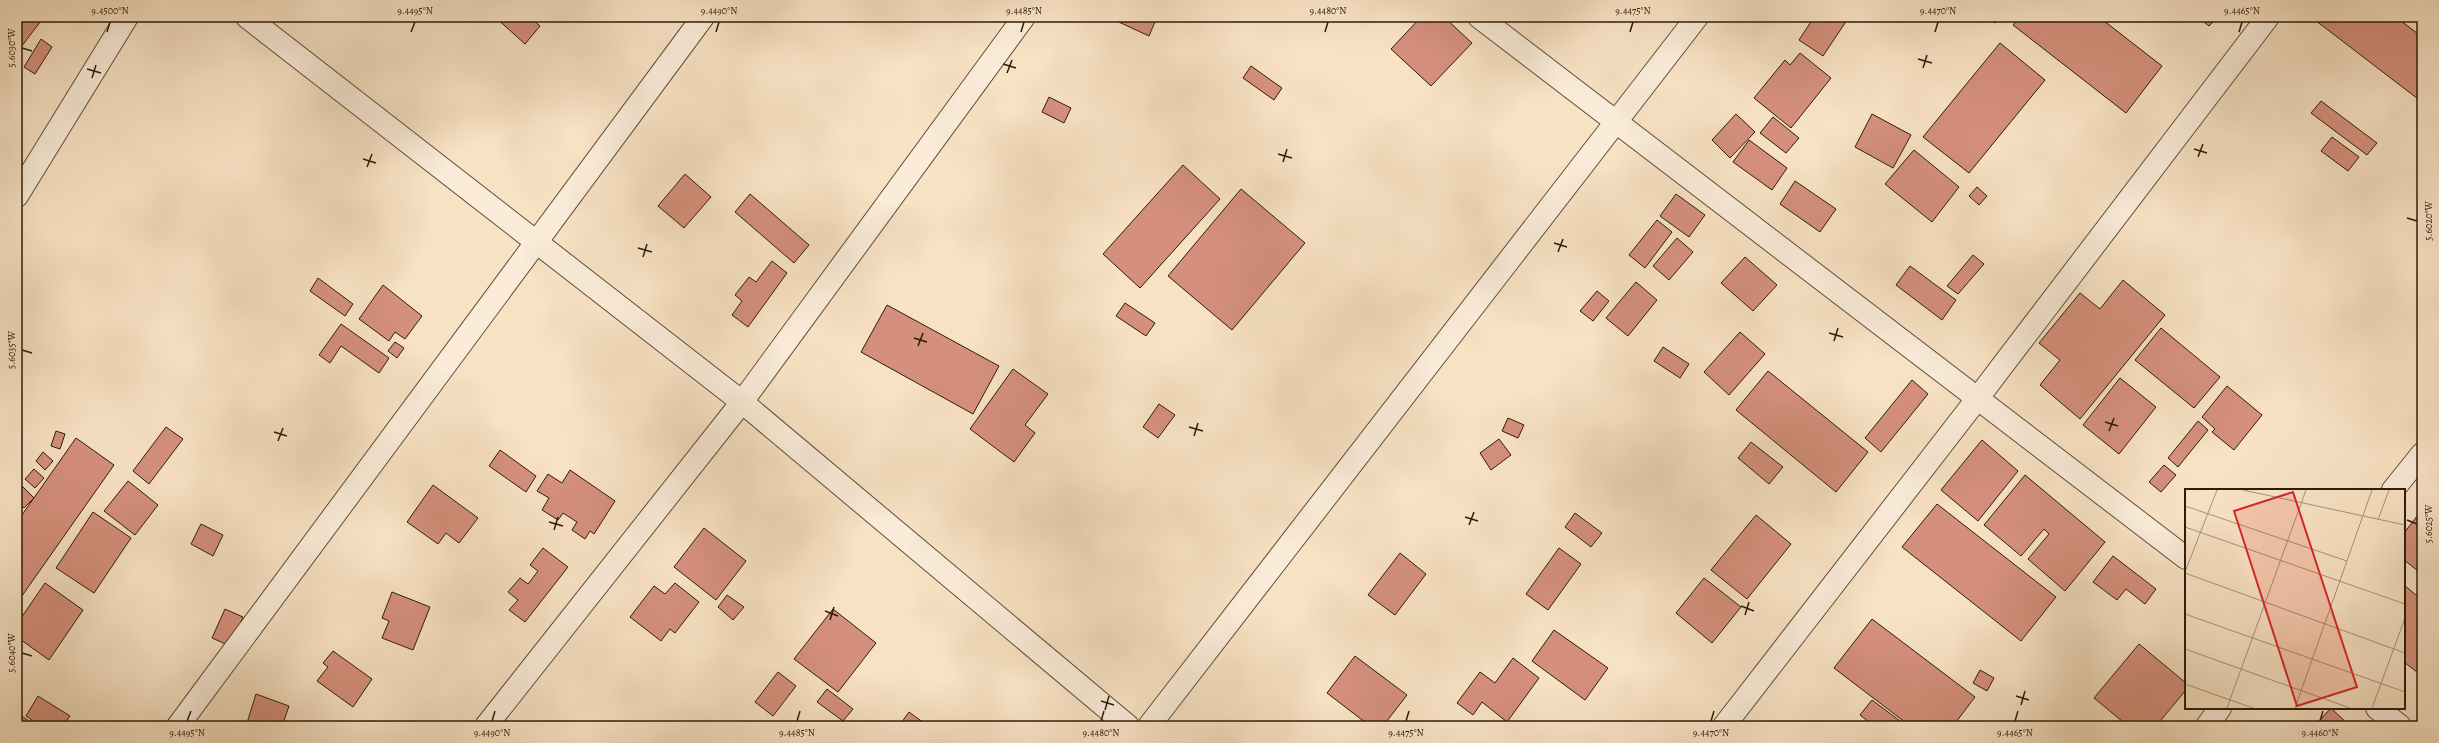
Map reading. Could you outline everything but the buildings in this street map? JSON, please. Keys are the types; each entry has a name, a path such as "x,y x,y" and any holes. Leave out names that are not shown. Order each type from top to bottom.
{"street":[{"path":"17,196 127,17"},
{"path":"247,17 742,402 1128,726"},
{"path":"178,726 703,17"},
{"path":"486,726 742,402 1024,17"},
{"path":"1479,17 2185,557"},
{"path":"1149,726 1697,17"},
{"path":"1724,726 1977,399 2268,17"},
{"path":"2394,489 2422,454"},
{"path":"2207,726 2219,709"},
{"path":"2378,709 2400,726"}]}
